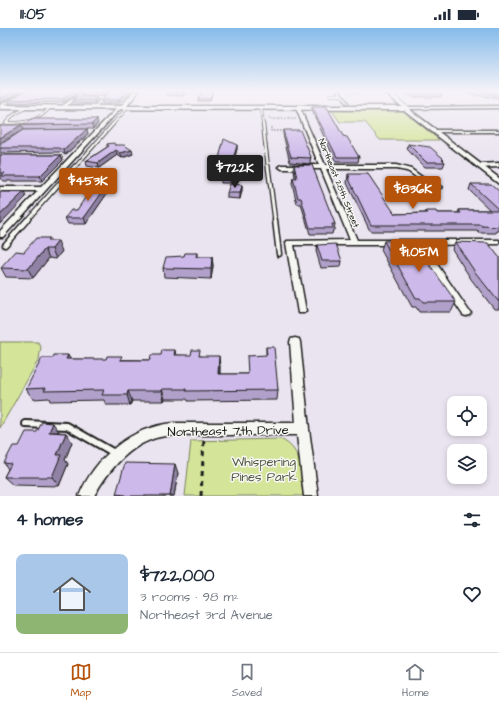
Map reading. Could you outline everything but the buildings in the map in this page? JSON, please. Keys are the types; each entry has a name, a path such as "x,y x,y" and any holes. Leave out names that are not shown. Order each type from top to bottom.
{"street":[{"path":"0,235 95,131 117,113"},
{"name":"Northeast 28th Street","path":"300,113 354,242"},
{"path":"412,113 499,182"},
{"path":"436,131 499,131"},
{"path":"479,166 499,165"},
{"path":"282,167 399,167 409,170 424,181 439,187"},
{"path":"0,189 43,189"},
{"path":"418,242 466,313"},
{"path":"301,311 290,243 499,242"},
{"path":"295,342 302,429 311,496"},
{"name":"Northeast 7th Drive","path":"86,496 97,475 116,454 137,440 159,431 302,429"}],"lane":[{"path":"17,113 6,123 26,123 38,118 44,113"},
{"path":"5,245 119,113"},
{"path":"264,113 279,254"},
{"path":"26,424 67,426 116,454"}],"path":[{"path":"266,113 269,120 303,119"},
{"path":"270,125 271,131 285,132"},
{"path":"201,496 202,456 205,430"}],"green space":[{"path":"334,113 406,113 439,140 380,140 365,122 340,122"},
{"path":"0,342 38,342 41,347 39,359 0,428"},
{"name":"Whispering Pines Park","path":"280,439 288,443 297,456 301,471 303,496 185,496 191,441"}]}
